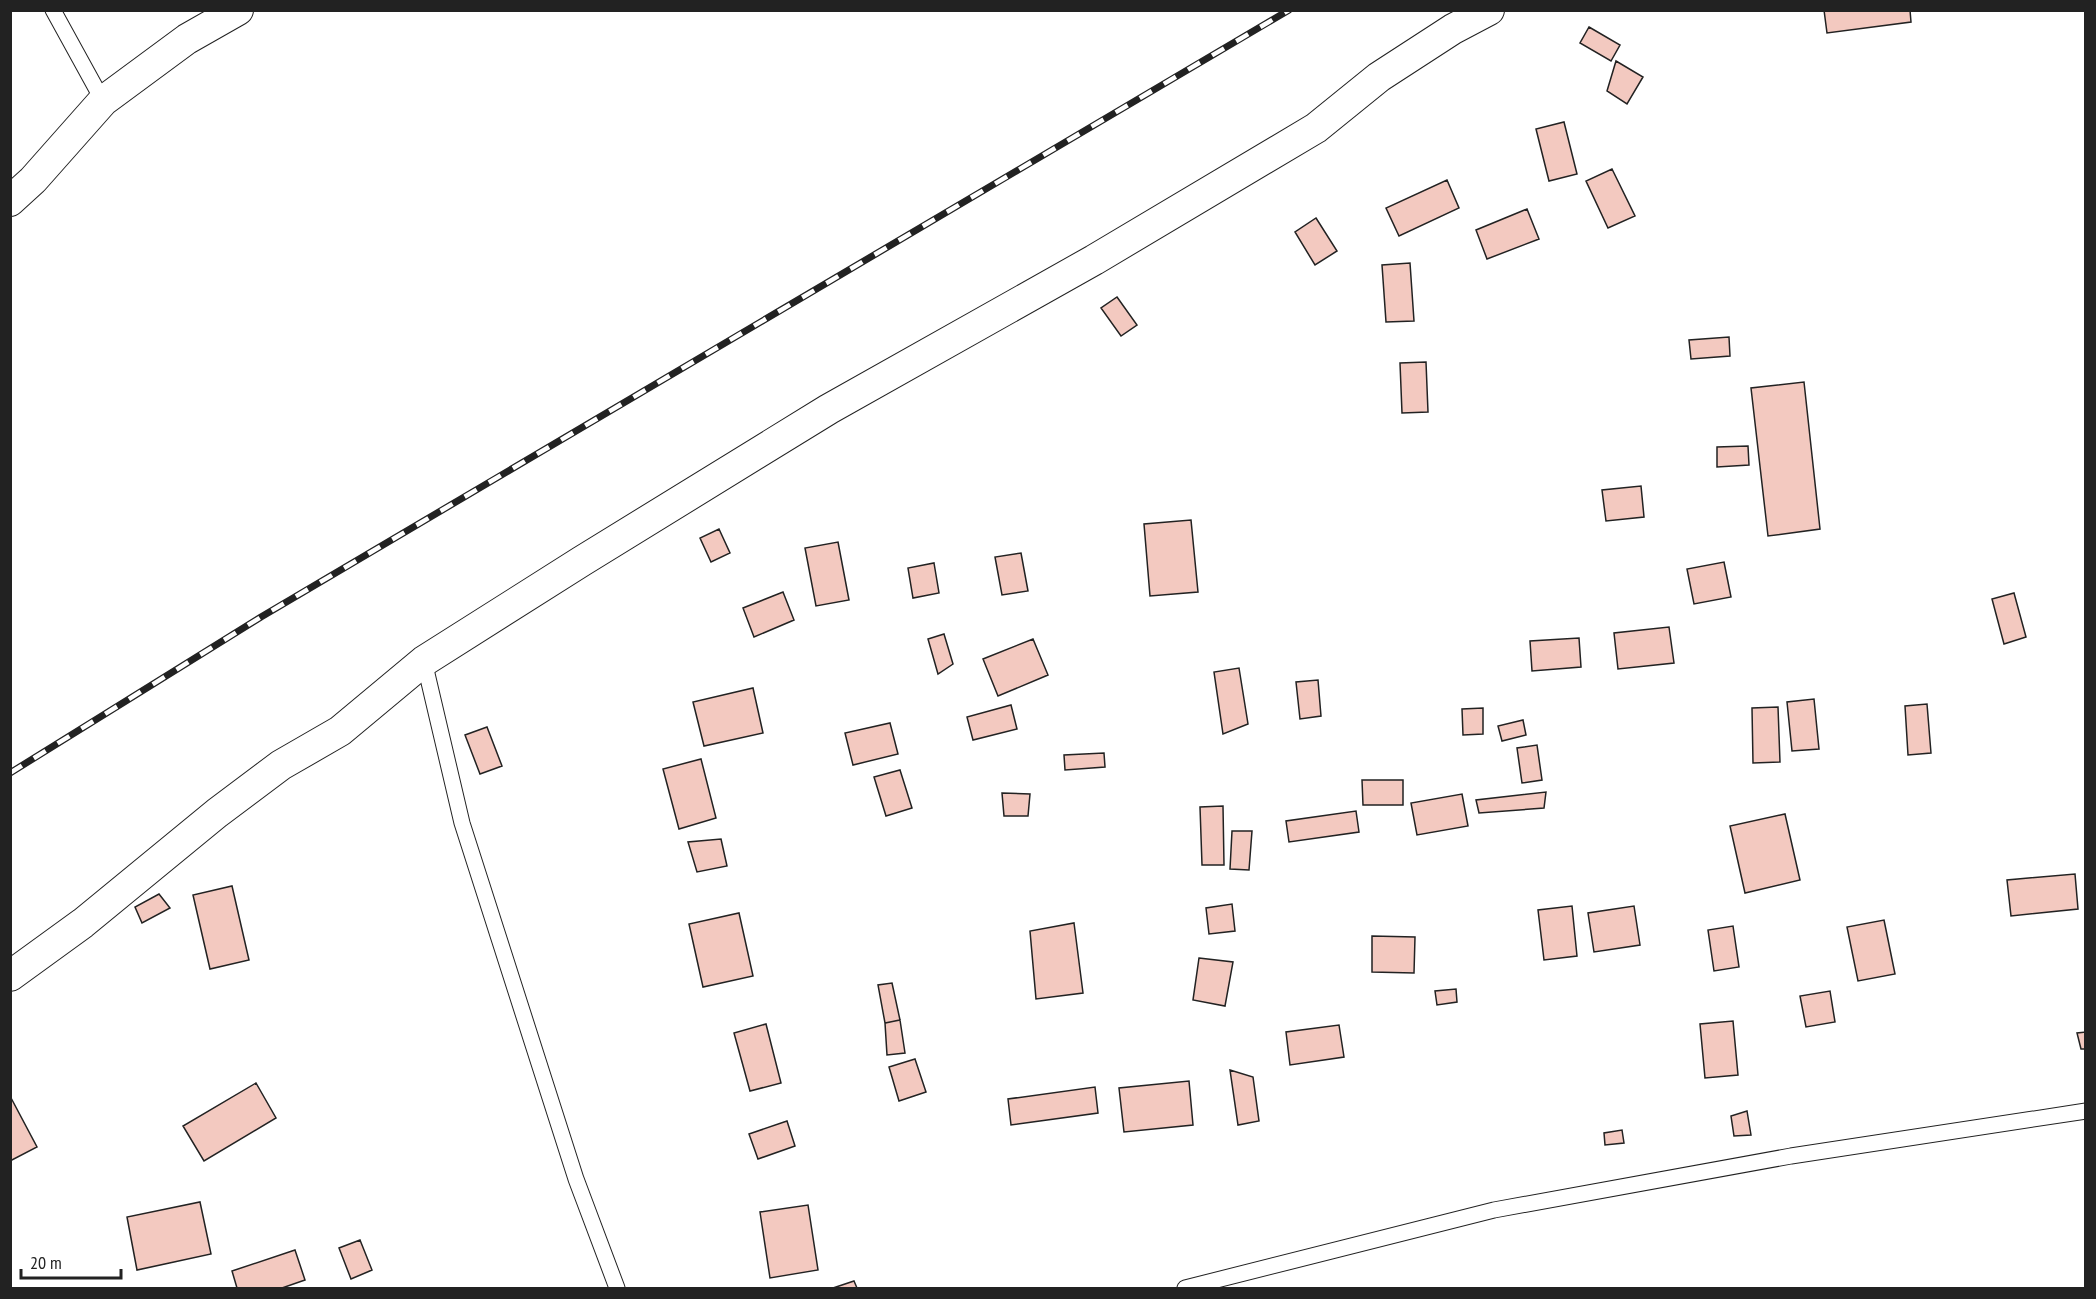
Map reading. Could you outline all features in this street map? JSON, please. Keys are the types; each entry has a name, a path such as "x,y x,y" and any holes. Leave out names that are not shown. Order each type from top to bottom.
{"street":[{"path":"10,201 33,180 103,100 186,39 238,10"},
{"path":"10,975 83,923 217,813 281,765 340,731 424,661 829,409 1094,260 1316,128 1379,77 1489,10"}],"lane":[{"path":"53,10 103,100"},
{"path":"424,661 462,823 576,1179 617,1288"},
{"path":"1185,1288 1494,1210 1791,1156 2085,1111"}],"building":[{"path":"1824,10 1910,10 1911,22 1827,33"},
{"path":"1589,27 1620,45 1611,61 1580,43"},
{"path":"1616,61 1643,77 1627,104 1607,91"},
{"path":"1564,122 1577,174 1549,181 1536,129"},
{"path":"1612,169 1635,216 1608,228 1586,181"},
{"path":"1447,180 1459,208 1399,236 1386,208"},
{"path":"1527,209 1539,239 1487,259 1476,230"},
{"path":"1316,218 1337,251 1315,265 1295,232"},
{"path":"1410,263 1414,321 1386,322 1382,265"},
{"path":"1117,297 1137,325 1121,336 1101,308"},
{"path":"1729,337 1730,356 1691,359 1689,340"},
{"path":"1426,362 1428,412 1402,413 1400,363"},
{"path":"1804,382 1820,529 1768,536 1751,388"},
{"path":"1748,446 1749,465 1717,467 1717,447"},
{"path":"1641,486 1644,517 1606,521 1602,490"},
{"path":"1191,520 1198,592 1150,596 1144,524"},
{"path":"719,529 730,553 711,562 700,538"},
{"path":"838,542 849,600 816,606 805,548"},
{"path":"1021,553 1028,591 1002,595 995,557"},
{"path":"1724,562 1731,597 1694,604 1687,569"},
{"path":"934,563 939,593 913,598 908,568"},
{"path":"783,592 794,620 754,637 743,608"},
{"path":"2014,593 2026,637 2004,644 1992,599"},
{"path":"1669,627 1674,663 1618,669 1614,633"},
{"path":"944,634 953,664 938,674 928,639"},
{"path":"1579,638 1581,667 1532,671 1530,641"},
{"path":"1033,639 1048,675 998,696 983,659"},
{"path":"1239,668 1248,724 1223,734 1214,672"},
{"path":"1318,680 1321,716 1300,719 1296,682"},
{"path":"753,688 763,733 704,746 693,702"},
{"path":"1814,699 1819,749 1792,751 1787,702"},
{"path":"1927,704 1931,753 1908,755 1905,706"},
{"path":"1011,705 1017,729 973,740 967,717"},
{"path":"1778,707 1780,762 1753,763 1752,708"},
{"path":"1483,708 1483,734 1463,735 1462,709"},
{"path":"1523,720 1526,735 1502,741 1498,726"},
{"path":"890,723 898,754 853,765 845,733"},
{"path":"487,727 502,766 480,774 465,735"},
{"path":"1537,745 1542,780 1522,783 1517,748"},
{"path":"1104,753 1105,767 1065,770 1064,755"},
{"path":"701,759 716,818 679,829 663,769"},
{"path":"900,770 912,808 886,816 874,777"},
{"path":"1362,780 1403,780 1403,805 1363,805"},
{"path":"1546,792 1544,808 1479,813 1476,800"},
{"path":"1002,793 1030,794 1028,816 1004,816"},
{"path":"1462,794 1468,826 1417,835 1411,803"},
{"path":"1223,806 1224,865 1202,865 1200,807"},
{"path":"1356,811 1359,832 1289,842 1286,821"},
{"path":"1785,814 1800,880 1745,893 1730,826"},
{"path":"1232,831 1252,831 1249,870 1230,869"},
{"path":"721,839 727,866 697,872 688,842"},
{"path":"2075,874 2078,909 2011,916 2007,880"},
{"path":"232,886 249,960 210,969 193,895"},
{"path":"159,894 170,908 142,923 135,907"},
{"path":"1232,904 1235,931 1209,934 1206,908"},
{"path":"1572,906 1577,956 1544,960 1538,910"},
{"path":"1634,906 1640,945 1594,952 1588,913"},
{"path":"739,913 753,976 703,987 689,924"},
{"path":"1884,920 1895,974 1858,981 1847,927"},
{"path":"1074,923 1083,993 1036,999 1030,931"},
{"path":"1733,926 1739,967 1714,971 1708,930"},
{"path":"1372,936 1415,937 1414,973 1372,972"},
{"path":"1199,958 1233,962 1225,1006 1193,1000"},
{"path":"892,983 900,1020 885,1023 878,985"},
{"path":"1456,989 1457,1002 1437,1005 1435,991"},
{"path":"1830,991 1835,1022 1806,1027 1800,996"},
{"path":"900,1020 905,1053 887,1055 885,1023"},
{"path":"1733,1021 1738,1075 1705,1078 1700,1024"},
{"path":"766,1024 781,1083 750,1091 734,1033"},
{"path":"1339,1025 1344,1057 1290,1065 1286,1032"},
{"path":"2086,1032 2086,1049 2081,1049 2077,1033"},
{"path":"915,1059 926,1092 899,1101 889,1067"},
{"path":"1230,1070 1253,1077 1259,1121 1238,1125"},
{"path":"1189,1081 1193,1125 1124,1132 1119,1088"},
{"path":"256,1083 276,1118 204,1161 183,1126"},
{"path":"1095,1087 1098,1113 1011,1125 1008,1099"},
{"path":"10,1096 37,1147 10,1161"},
{"path":"1747,1111 1751,1135 1734,1136 1731,1116"},
{"path":"787,1121 795,1146 758,1159 749,1134"},
{"path":"1622,1130 1624,1143 1605,1145 1604,1133"},
{"path":"200,1202 211,1254 137,1270 127,1217"},
{"path":"808,1205 818,1270 770,1278 760,1212"},
{"path":"360,1240 372,1270 351,1279 339,1248"},
{"path":"295,1250 305,1280 282,1288 237,1288 232,1271"},
{"path":"854,1281 857,1288 833,1288"}],"railway":[{"path":"10,773 261,617 1289,10"}]}
